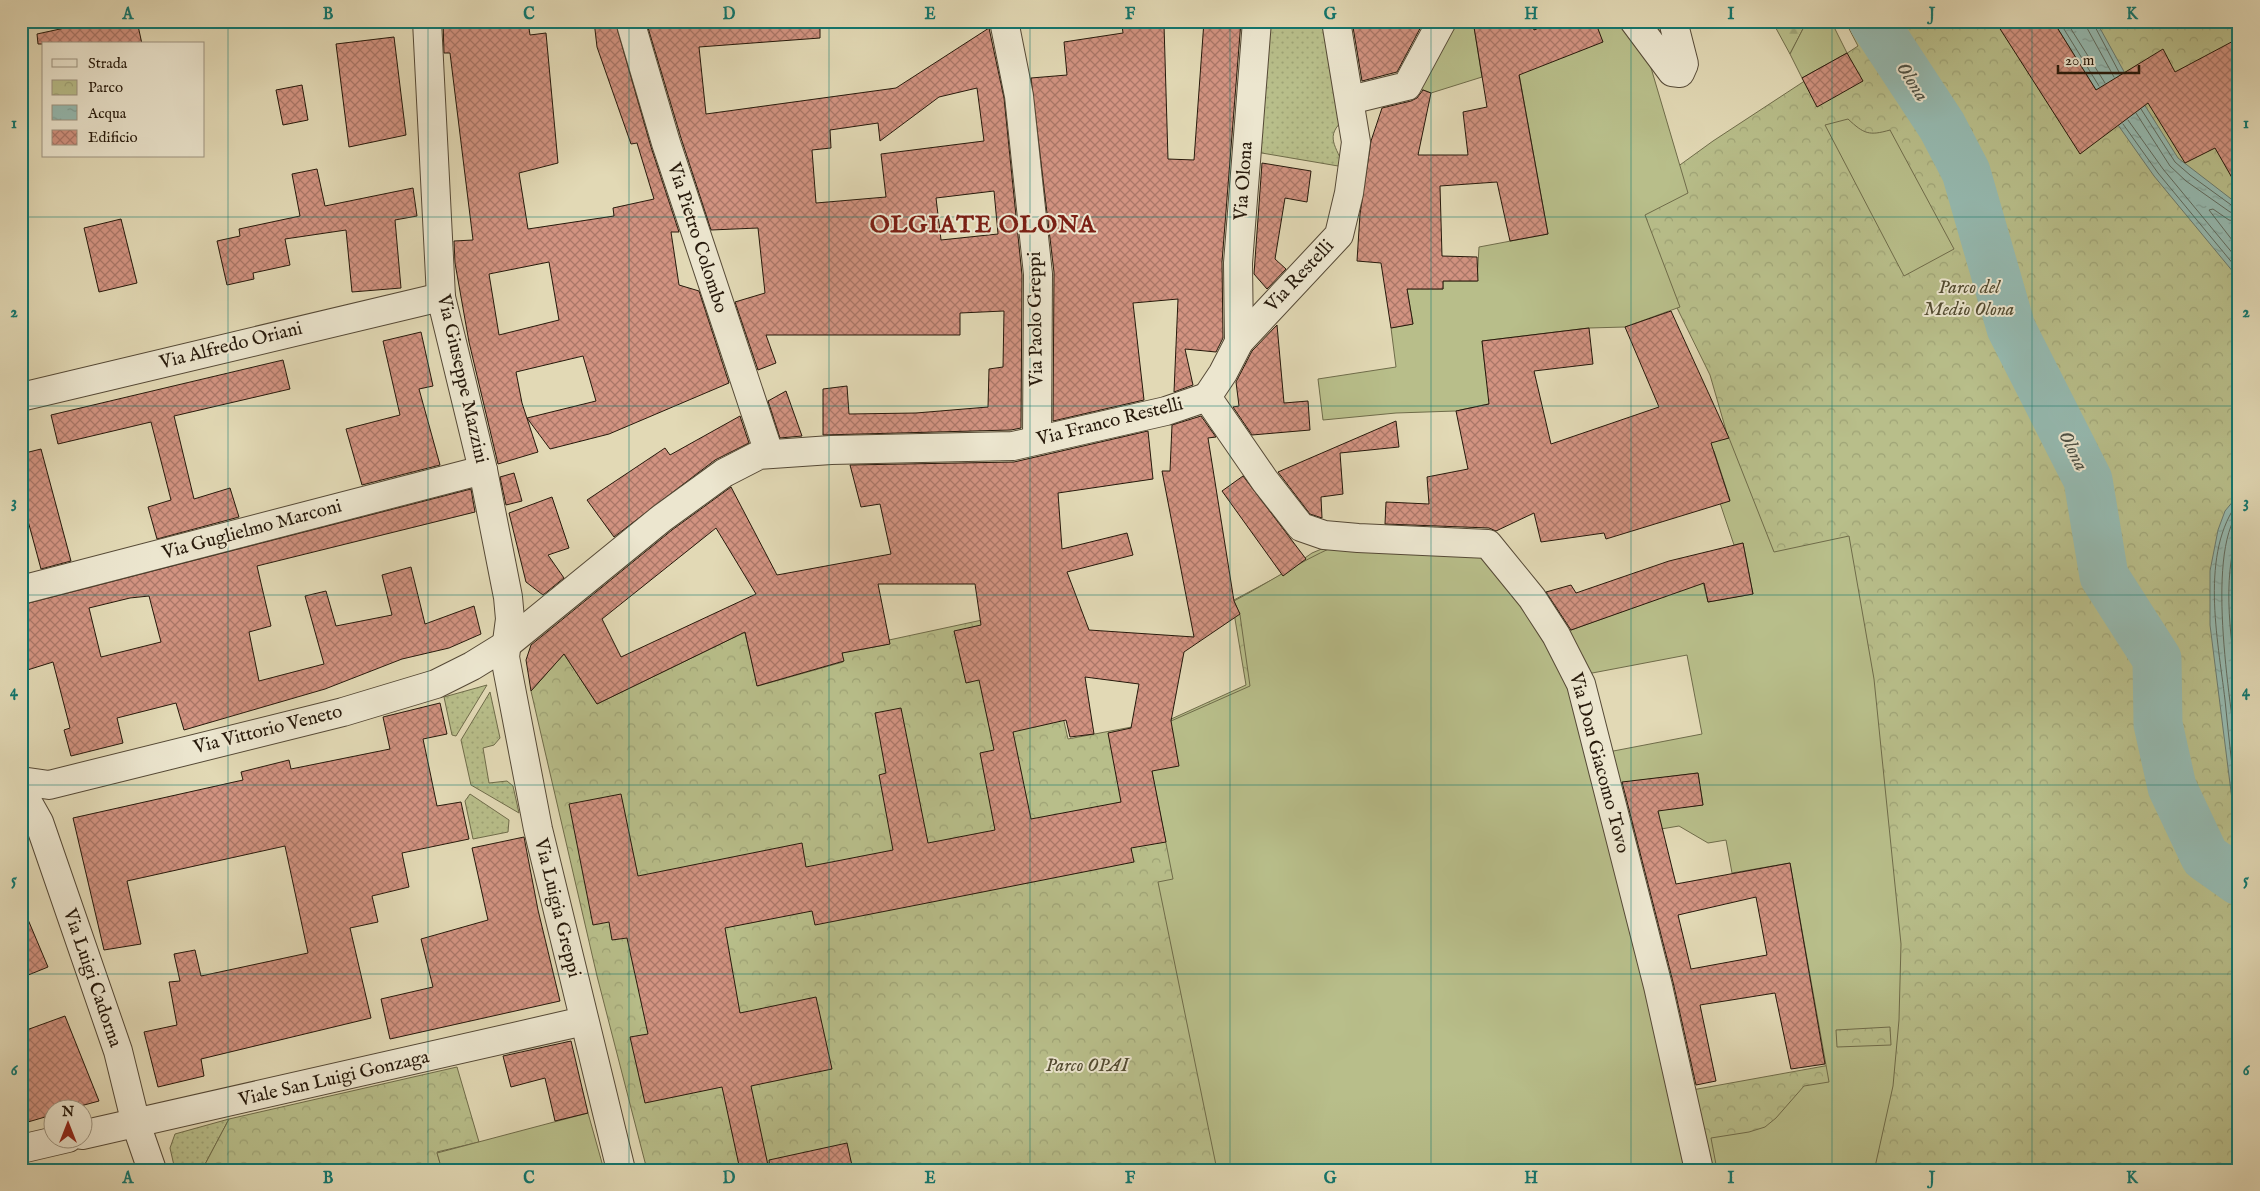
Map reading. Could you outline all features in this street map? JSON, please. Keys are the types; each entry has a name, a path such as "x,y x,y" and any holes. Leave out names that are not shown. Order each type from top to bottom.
{"street":[{"name":"Via Giuseppe Mazzini","path":"427,21 441,297 483,470 509,604 510,619 506,645"},
{"name":"Via Pietro Colombo","path":"630,21 759,456"},
{"name":"Via Olona","path":"1239,342 1238,263 1257,21"},
{"name":"Via Restelli","path":"1207,397 1223,373 1239,342 1339,235 1349,193 1356,142 1336,21"},
{"path":"1350,100 1407,86 1442,21"},
{"path":"1634,21 1672,72 1680,73 1684,64 1673,21"},
{"name":"Via Paolo Greppi","path":"1006,30 1019,96 1038,274 1025,443"},
{"name":"Via Alfredo Oriani","path":"21,397 441,297"},
{"name":"Via Franco Restelli","path":"759,456 1025,443 1166,411 1207,397"},
{"name":"Via Don Giacomo Tovo","path":"1207,397 1265,481 1301,527 1324,535 1488,544 1532,598 1556,635 1581,684 1658,986 1698,1170"},
{"name":"Via Vittorio Veneto","path":"21,781 49,785 343,712 436,684 472,666 506,645 662,518 716,479 759,456"},
{"name":"Via Guglielmo Marconi","path":"21,590 483,470"},
{"name":"Via Luigia Greppi","path":"506,645 505,657 538,829 621,1170"},
{"name":"Via Luigi Cadorna","path":"21,790 39,822 112,1033 136,1124 152,1170"},
{"name":"Viale San Luigi Gonzaga","path":"92,1134 584,1021"},
{"path":"21,1148 42,1144"}],"green space":[{"path":"1263,21 1331,21 1345,119 1338,125 1333,136 1335,148 1344,167 1250,151"},
{"path":"1449,21 1507,21 1474,27 1482,77 1431,93 1418,88"},
{"path":"1531,21 1618,21 1649,61 1688,193 1645,215 1680,307 1625,327 1589,328 1482,341 1486,376 1508,374 1511,399 1456,411 1396,413 1323,420 1318,379 1396,367 1391,328 1413,324 1407,289 1443,289 1443,281 1477,281 1479,247 1548,234 1517,63 1534,30"},
{"path":"1772,21 1807,21 1790,54"},
{"path":"1807,21 1831,21 1847,53 1802,78 1790,54"},
{"name":"Parco del Medio Olona","path":"1845,21 2239,21 2239,1170 647,1170 597,976 531,691 564,654 597,704 743,633 745,633 758,686 843,662 842,653 889,644 889,640 1038,608 1068,739 1169,720 1246,685 1232,601 1279,576 1312,553 1331,545 1681,1092 1830,1065 1771,586 1710,375 1626,204 1713,141 1858,46"},
{"path":"1848,119 1863,131 1877,133 1890,130 1954,249 1904,276 1825,125"},
{"path":"1729,438 1774,552 1849,536 1874,679 1901,944 1899,1020 1893,1086 1875,1167 1856,1170 1717,1170 1711,1138 1749,1132 1765,1127 1776,1118 1804,1086 1829,1082 1790,863 1732,873 1726,840 1708,843 1679,826 1661,829 1667,850 1634,857 1622,831 1659,810 1703,805 1698,773 1611,784 1603,753 1702,734 1687,655 1587,674 1563,633 1703,582 1708,602 1753,594 1743,543 1734,545 1720,503 1730,500 1714,451 1676,448","holes":["1890,1027 1891,1045 1837,1047 1836,1030"]},
{"path":"1333,547 1485,556 1563,661 1691,1170 1217,1170 1158,882 1173,879 1143,726 1171,721 1250,686 1240,615 1234,601"},
{"path":"487,685 456,736 452,735 444,697"},
{"path":"490,692 500,738 494,745 483,748 489,783 507,781 513,786 519,813 471,785 461,740"},
{"path":"470,794 509,820 508,832 473,839 465,801"},
{"path":"457,1067 479,1142 437,1152 442,1170 202,1170 229,1119"},
{"path":"588,1113 604,1170 442,1170 437,1153"},
{"path":"229,1119 202,1170 175,1170 170,1148 175,1134"}],"water":[{"path":"2053,21 2096,21 2127,77 2178,158 2239,205 2239,279 2154,176 2118,125"},
{"path":"2239,494 2239,855 2210,625 2210,571 2218,530 2225,511"}],"building":[{"path":"97,21 137,21 142,42 42,42 42,44 38,44 37,34"},
{"path":"443,21 528,21 530,35 546,33 558,163 519,173 528,229 614,216 613,208 654,199 637,143 631,144 597,47 594,21 615,21 651,147 679,232 671,232 679,285 699,291 729,383 609,434 550,449 527,418 596,401 583,356 516,372 522,403 538,452 498,464 469,342 455,263 454,241 473,240 450,53 444,53","holes":["549,262 559,320 499,335 489,274"]},
{"path":"646,21 820,21 820,38 699,47 706,114 896,88 989,28 1004,98 1022,275 1021,428 1011,430 823,435 823,389 847,386 849,414 916,413 988,407 989,369 1003,367 1004,311 960,313 960,335 766,335 776,363 758,370 735,302 765,293 758,228 711,230","holes":["977,88 984,141 881,154 886,197 816,203 812,150 831,148 830,130 878,123 880,141 939,97","994,191 998,234 941,240 936,198"]},
{"path":"1204,21 1241,21 1222,262 1223,338 1216,352 1185,349 1193,385 1174,392 1178,299 1133,303 1144,400 1053,421 1054,272 1031,78 1067,75 1064,42 1123,33 1122,25 1164,25 1168,159 1194,160"},
{"path":"1352,21 1424,21 1397,72 1362,81"},
{"path":"1507,21 1531,21 1534,30 1556,21 1595,21 1603,42 1519,75 1548,234 1510,241 1497,182 1440,186 1442,256 1477,257 1478,281 1443,281 1443,289 1407,289 1413,324 1391,328 1381,263 1357,261 1360,214 1371,141 1382,108 1411,101 1417,98 1423,90 1431,93 1418,155 1468,155 1463,112 1487,107 1474,27"},
{"path":"1995,21 2053,21 2096,90 2163,49 2175,72 2239,38 2239,190 2215,148 2185,163 2148,103 2080,154"},
{"path":"394,37 406,135 349,147 336,44"},
{"path":"1847,53 1863,81 1817,107 1802,78"},
{"path":"302,85 308,120 283,125 276,90"},
{"path":"1262,163 1311,171 1307,202 1285,198 1275,259 1286,269 1267,289 1254,274"},
{"path":"317,169 325,206 413,188 417,216 395,220 401,288 352,292 346,230 285,239 290,265 253,273 254,279 227,285 217,241 240,236 239,229 300,216 292,174"},
{"path":"121,219 137,283 99,292 84,228"},
{"path":"1671,311 1729,438 1711,443 1730,501 1606,539 1604,533 1541,542 1534,513 1496,531 1489,528 1385,524 1386,502 1429,504 1427,477 1468,469 1456,411 1489,404 1482,341 1589,328 1593,364 1534,371 1551,444 1659,407 1625,327"},
{"path":"1277,325 1284,403 1308,401 1310,430 1252,435 1233,407 1239,406 1236,382 1252,351"},
{"path":"421,332 433,386 419,389 440,465 362,485 346,429 400,415 383,341"},
{"path":"283,360 290,389 174,416 194,499 230,488 239,517 157,539 148,507 171,500 151,422 58,444 51,415"},
{"path":"786,391 802,436 780,438 768,401"},
{"path":"740,416 749,443 715,460 614,537 587,500 665,448 670,455"},
{"path":"1201,416 1216,437 1208,438 1234,601 1240,614 1184,652 1171,721 1179,766 1152,771 1166,842 1131,848 1134,862 815,925 812,911 725,928 740,1013 816,997 832,1069 751,1086 769,1170 740,1170 722,1087 645,1103 630,1037 648,1034 627,938 612,940 609,922 593,925 569,804 621,794 638,876 802,843 806,867 893,850 879,775 886,773 875,713 901,708 928,843 995,830 980,753 994,750 979,680 966,683 954,631 981,625 975,584 878,584 890,644 842,653 844,661 757,686 745,632 597,704 564,654 531,691 526,660 531,645 672,530 731,487 777,575 891,554 880,504 861,507 850,465 1014,462 1148,431 1153,479 1058,493 1062,549 1127,533 1133,555 1067,572 1089,630 1194,637 1162,471 1170,471 1172,425","holes":["716,528 756,594 621,657 602,619","1085,677 1139,684 1131,728 1108,733 1121,802 1031,819 1013,732 1066,720 1070,737 1094,734"]},
{"path":"1396,421 1399,447 1340,453 1343,494 1321,497 1322,518 1310,514 1278,472"},
{"path":"41,449 71,561 41,569 21,495 21,454"},
{"path":"514,473 522,501 506,505 500,477"},
{"path":"1243,476 1306,559 1283,576 1222,491"},
{"path":"471,489 475,512 257,566 271,626 249,632 259,681 324,664 305,596 326,591 336,626 392,615 382,575 411,567 425,624 474,606 481,634 449,648 402,659 325,689 184,730 176,703 117,718 123,743 71,756 64,730 70,728 53,662 21,672 21,605","holes":["149,596 161,642 101,657 89,608 130,598"]},
{"path":"552,497 569,548 548,555 564,578 543,595 526,582 509,513"},
{"path":"1743,543 1753,594 1708,602 1704,583 1571,630 1546,592 1571,585 1576,593 1669,561"},
{"path":"440,703 447,734 423,739 437,806 461,802 469,839 402,853 409,887 372,896 378,922 350,928 371,1018 201,1059 204,1076 158,1087 144,1032 177,1025 169,982 180,981 174,954 195,950 201,976 308,953 285,846 127,881 141,944 104,950 73,818 243,780 241,772 289,760 291,769 390,749 383,717"},
{"path":"1698,773 1703,805 1658,811 1676,884 1790,863 1825,1064 1791,1069 1775,993 1700,1005 1716,1081 1696,1085 1673,982 1622,782","holes":["1756,897 1767,955 1691,969 1678,915"]},
{"path":"524,837 538,910 560,1001 390,1039 381,999 433,987 421,939 488,920 472,848"},
{"path":"21,903 48,967 21,978"},
{"path":"65,1016 99,1101 92,1103 92,1098 42,1098 42,1118 21,1124 21,1032"},
{"path":"571,1041 588,1113 555,1121 545,1078 511,1087 503,1056"},
{"path":"847,1143 853,1170 770,1170 769,1160"}],"waterway":[{"name":"Olona","path":"1873,21 1942,126 1966,172 2011,328 2088,480 2104,576 2157,659 2158,724 2172,787 2205,857 2239,881"}],"district":[{"name":"OLGIATE OLONA","path":"983,225"}],"park label":[{"name":"Parco OPAI","path":"1087,1066"}]}
